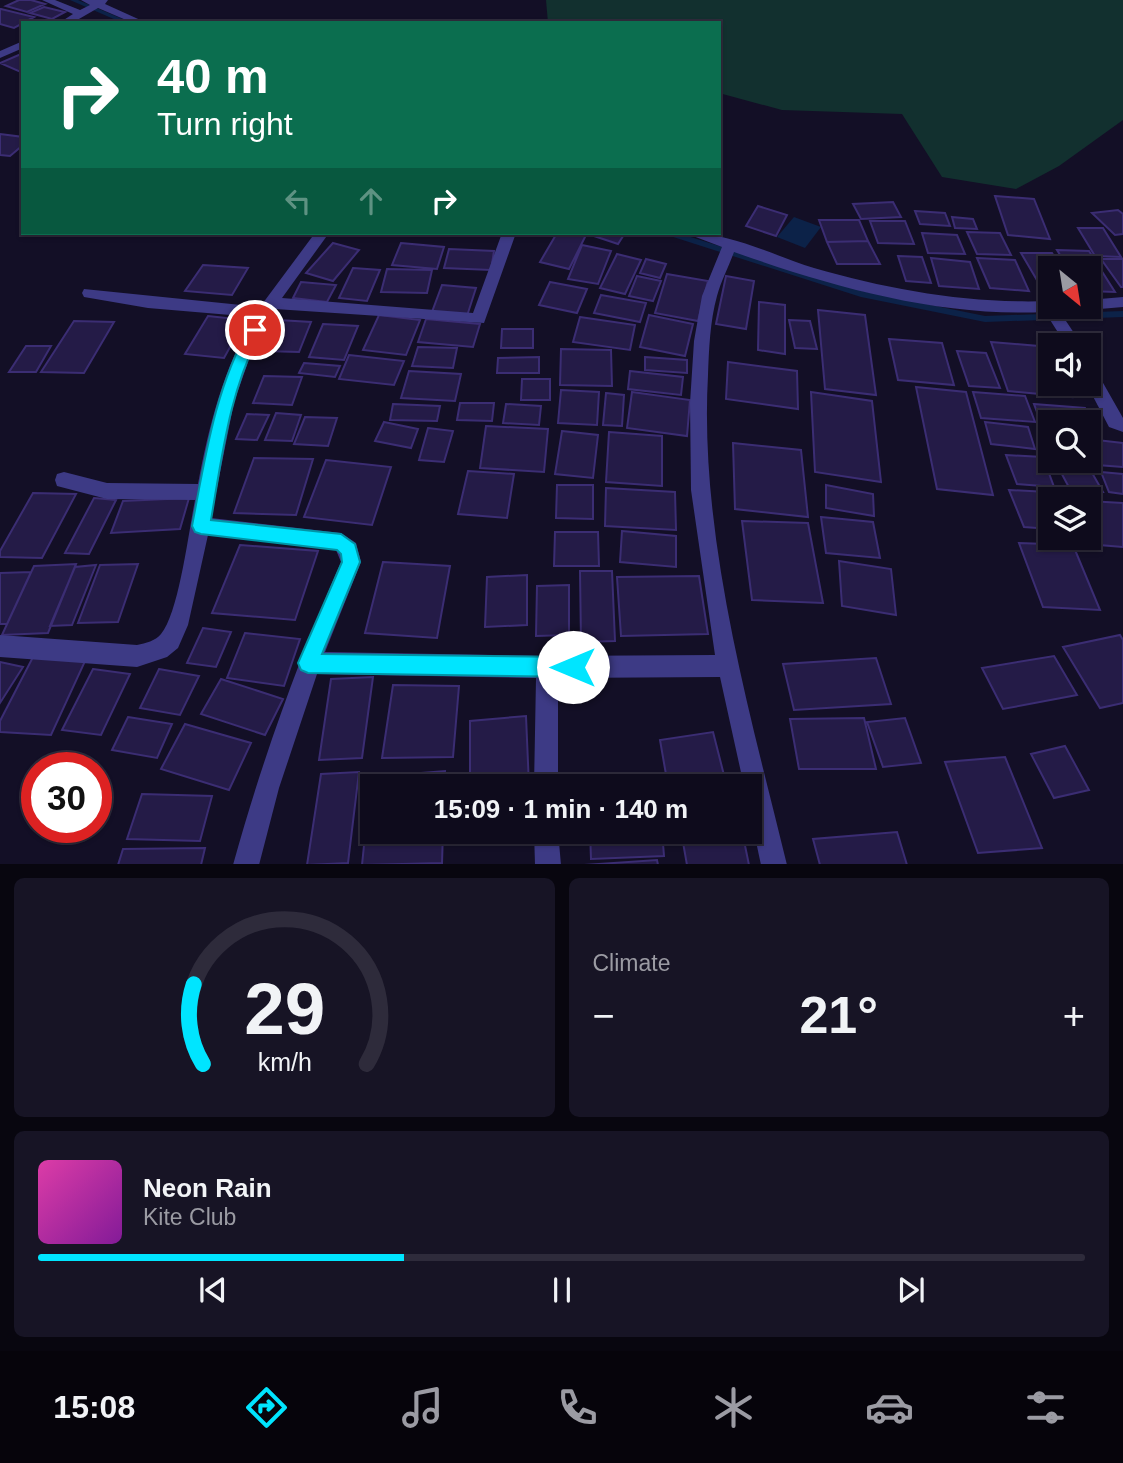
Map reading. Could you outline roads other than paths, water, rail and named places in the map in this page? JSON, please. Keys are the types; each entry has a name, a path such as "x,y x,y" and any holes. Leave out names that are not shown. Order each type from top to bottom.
{"street":[{"path":"47,0 92,6 136,21"},
{"path":"67,21 92,6"},
{"path":"0,55 21,45"},
{"path":"0,646 137,656 157,652 170,640 179,623 216,444 229,394 246,347 268,308 321,235"},
{"path":"89,293 148,303 479,319 508,235"},
{"path":"701,235 726,253 862,285 939,301 1038,310"},
{"path":"726,253 709,296 702,341 698,403 700,490 728,666 774,864"},
{"path":"1101,303 1123,302"},
{"path":"1101,396 1115,422 1123,425"},
{"path":"64,480 107,491 207,492"},
{"path":"201,526 341,542 349,550 351,562 308,663 246,864"},
{"path":"308,663 547,667 728,666"},
{"path":"546,774 547,667"},
{"path":"547,844 548,864"}],"water":[{"path":"794,217 821,227 805,248 777,237"}],"waterway":[{"path":"73,0 124,21"},
{"path":"676,235 861,294 985,319 1123,314"}]}
